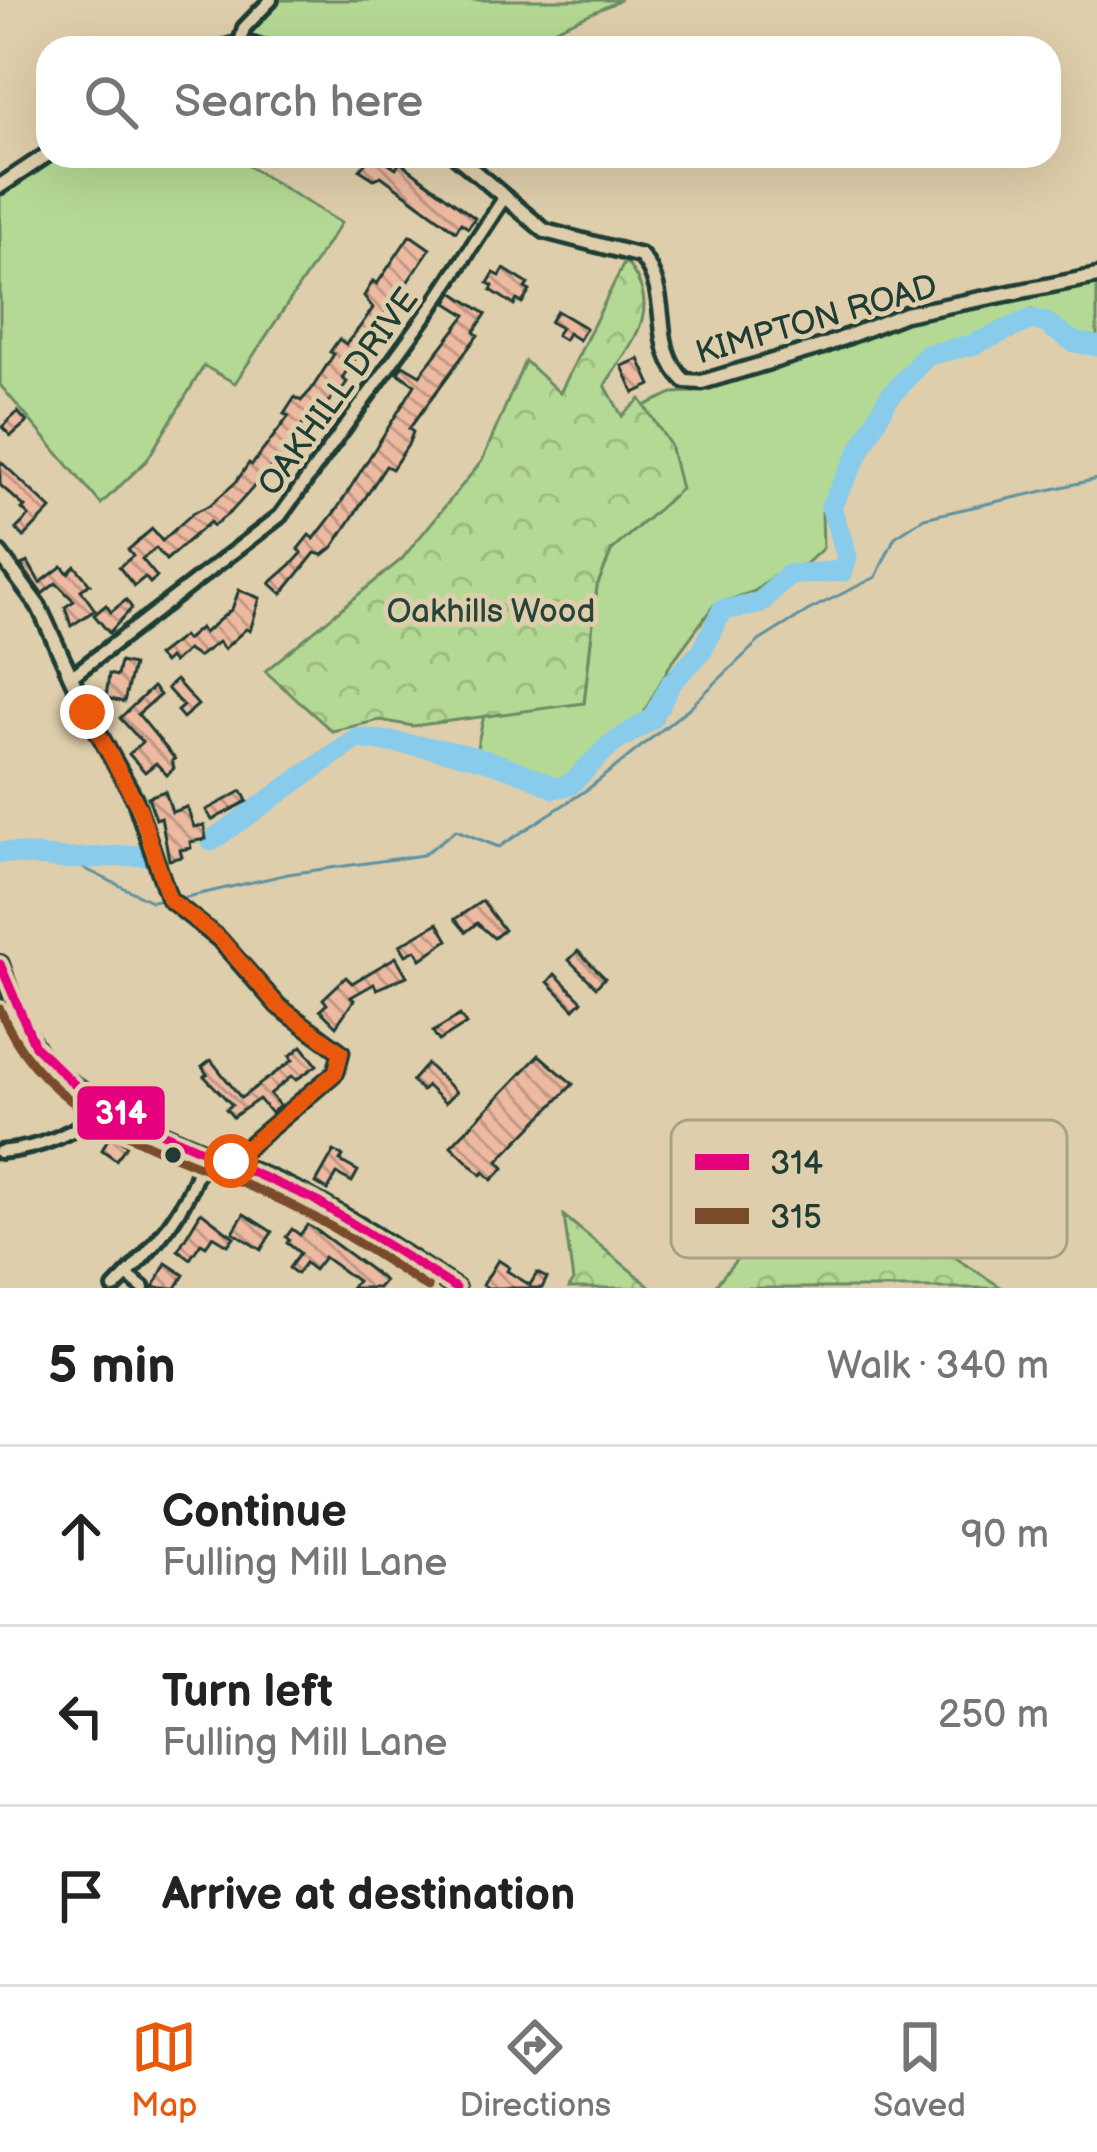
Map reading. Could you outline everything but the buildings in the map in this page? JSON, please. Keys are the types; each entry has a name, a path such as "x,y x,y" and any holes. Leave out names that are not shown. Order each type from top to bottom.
{"main road":[{"path":"0,964 17,1013 39,1052 73,1084 106,1105 325,1206 457,1288"}],"street":[{"path":"242,36 271,0"},
{"path":"0,186 36,162"},
{"name":"KIMPTON ROAD","path":"470,168 544,231 641,256 662,299 668,360 685,381 702,382 823,346 905,314 1097,276"},
{"name":"OAKHILL DRIVE","path":"71,677 280,516 432,307 504,198"},
{"path":"0,554 39,608 140,810 169,899 220,939 278,1006 341,1052 336,1072 231,1161"},
{"path":"0,1152 52,1140 93,1119 106,1105"},
{"path":"114,1288 186,1202 204,1150"},
{"path":"127,1275 143,1288"}],"green space":[{"path":"279,0 621,0 539,36 250,35"},
{"path":"36,165 252,168 341,223 235,383 204,366 147,460 101,504 0,385 0,189"},
{"name":"Oakhills Wood","path":"625,261 637,278 644,310 634,339 605,385 622,416 640,399 670,445 681,489 612,550 597,586 584,703 413,726 380,720 332,731 265,671 402,559 482,461 525,361 560,393"},
{"path":"1097,282 1097,341 1068,335 1050,318 1032,310 1002,326 913,358 877,404 822,512 823,548 806,564 779,572 755,591 714,605 670,665 642,716 610,736 567,779 476,752 484,715 584,703 597,586 612,550 680,489 670,445 644,406 673,393 691,392 830,351 904,320 985,308"},
{"path":"564,1216 652,1288 569,1288 573,1281"},
{"path":"738,1258 956,1258 1002,1288 713,1288"}],"waterway":[{"path":"211,841 357,738 458,753 554,788 570,785 610,745 652,719 672,682 702,651 722,610 759,604 788,575 843,571 847,557 831,506 887,400 927,355 972,345 1032,319 1074,342 1097,346"},
{"path":"178,899 288,874 423,855 456,830 499,847 588,789 689,708 759,641 876,577 895,537 924,518 1097,479"},
{"path":"0,852 65,859 145,855"},
{"path":"65,859 151,901 162,900"}],"transit line":[{"name":"314","path":"0,964 35,1046 78,1088 135,1121 313,1199 456,1288"},
{"name":"315","path":"0,1009 22,1050 50,1083 84,1110 163,1151 305,1212 428,1288"}],"route":[{"path":"87,712 140,810 169,899 220,939 278,1006 341,1052 336,1072 231,1161"}]}
